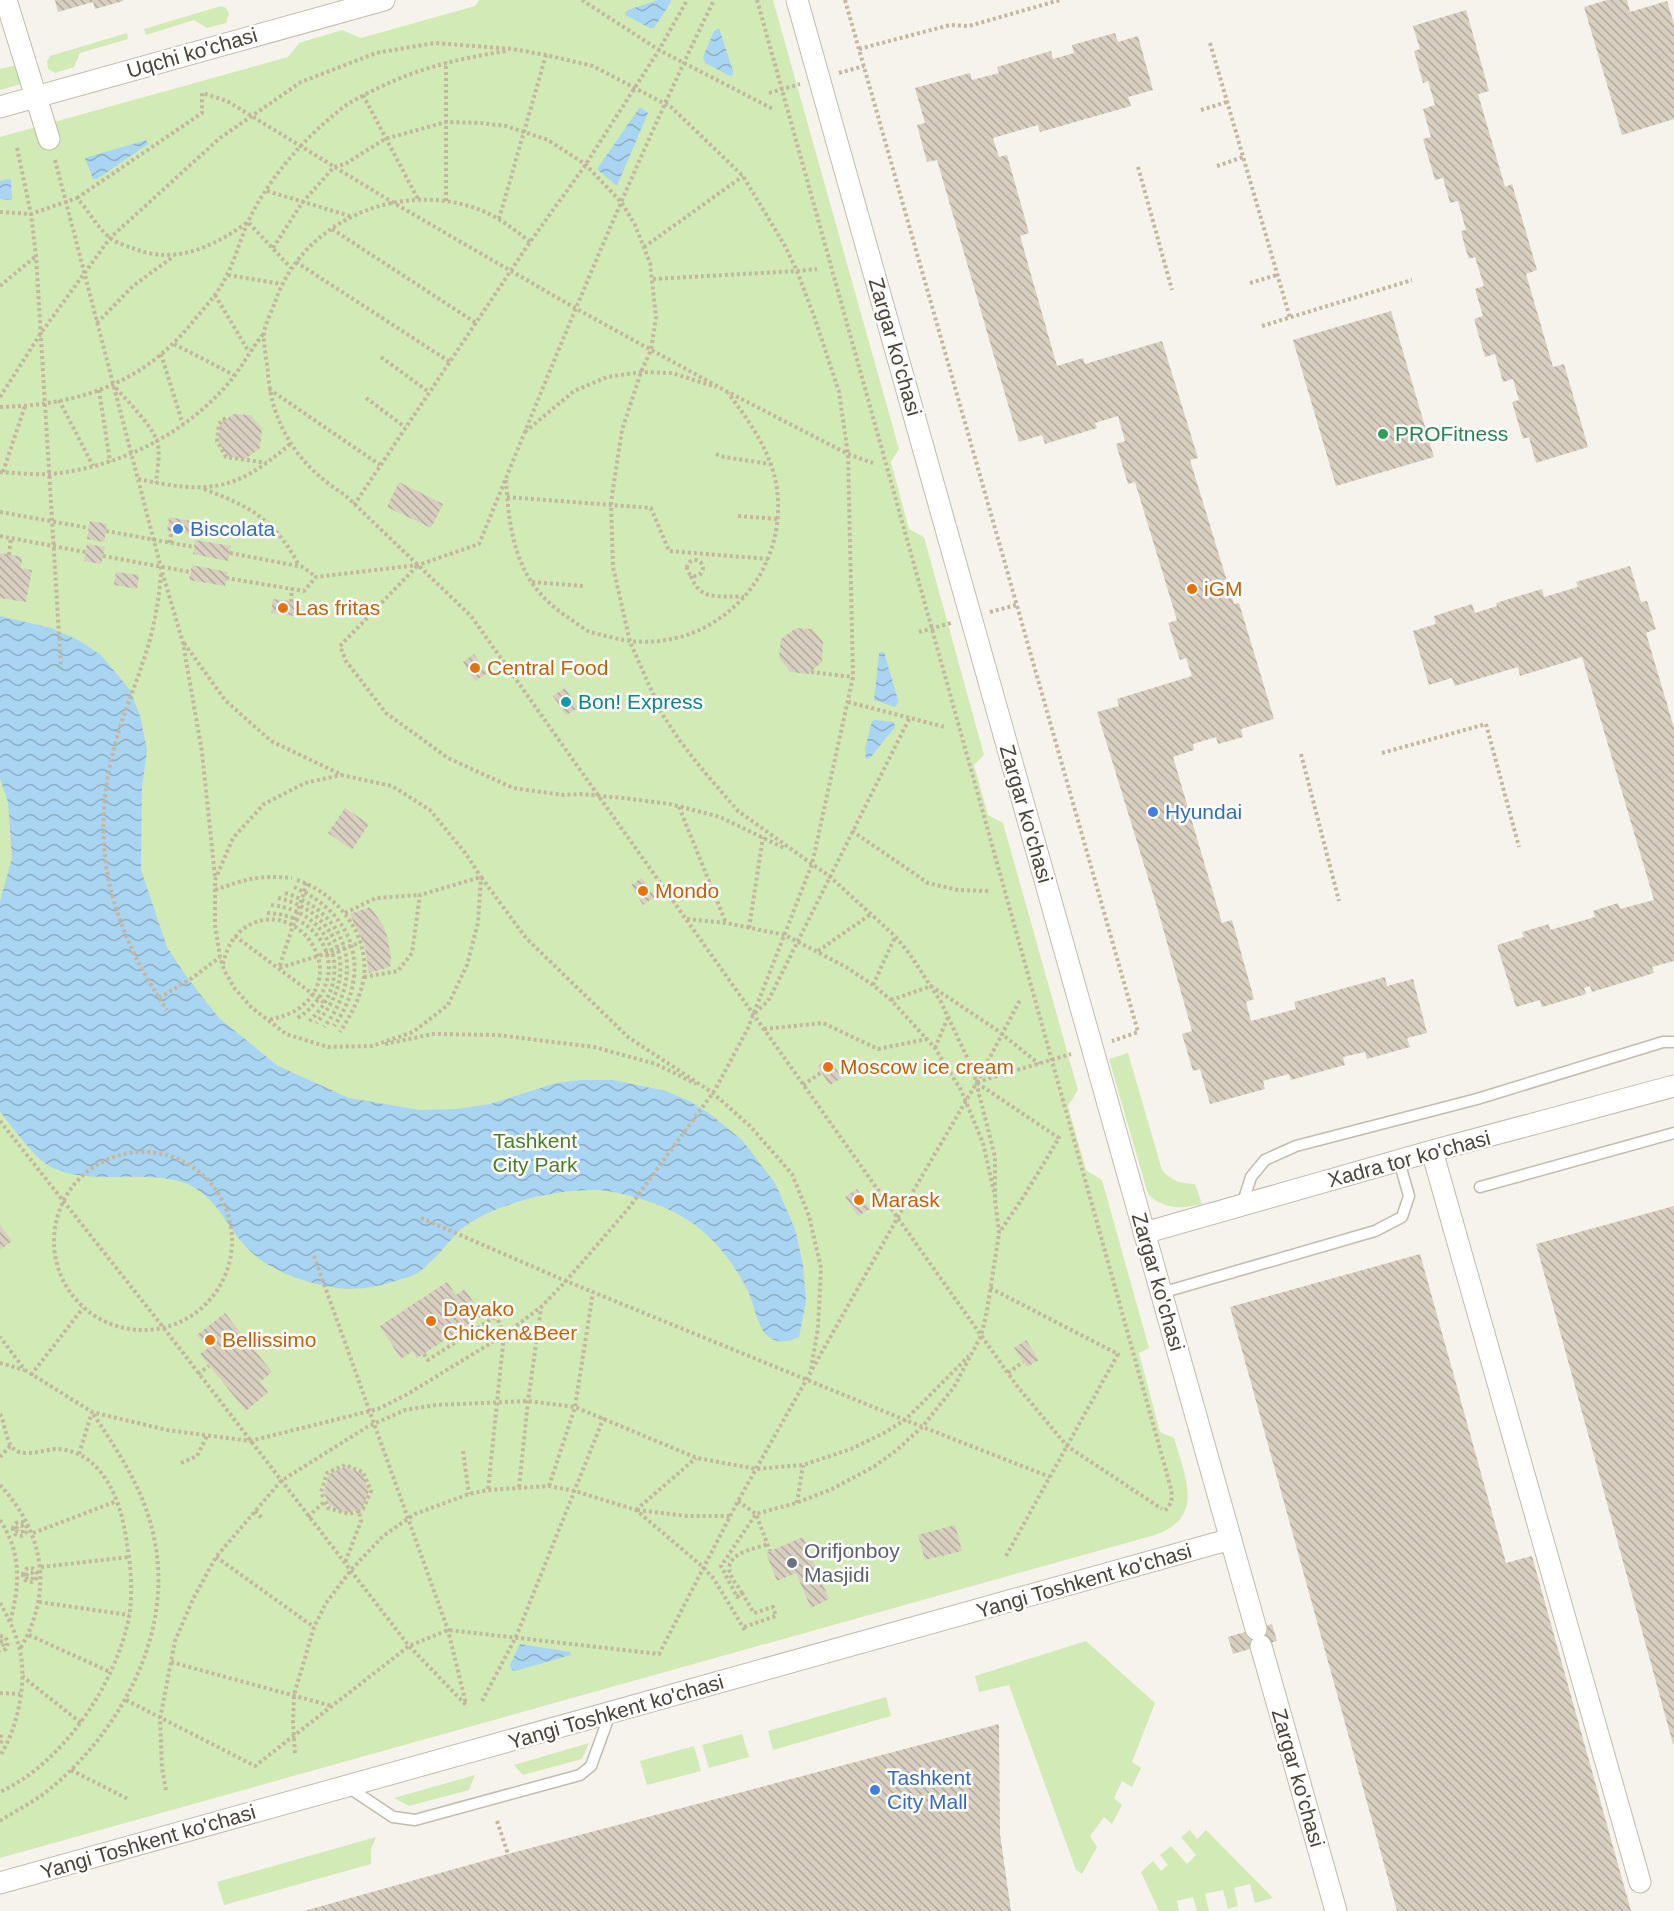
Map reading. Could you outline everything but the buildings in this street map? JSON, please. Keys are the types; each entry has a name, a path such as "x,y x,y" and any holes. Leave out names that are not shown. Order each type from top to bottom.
{"street":[{"path":"6,0 49,139"},
{"name":"Uqchi ko'chasi","path":"0,107 384,0"},
{"name":"Zargar ko'chasi","path":"797,0 1336,1911"},
{"name":"Xadra tor ko'chasi","path":"1144,1233 1432,1151 1674,1086"},
{"path":"1432,1151 1640,1882"},
{"name":"Yangi Toshkent ko'chasi","path":"0,1884 1231,1539"}],"lane":[{"path":"1242,1205 1251,1177 1265,1160 1296,1146 1477,1099 1663,1042 1674,1042"},
{"path":"1480,1187 1674,1133"},
{"path":"1161,1293 1375,1231 1402,1217 1408,1196 1399,1161"},
{"path":"348,1787 393,1817 415,1820 492,1800 580,1775 591,1766 610,1714"}],"path":[{"path":"582,0 660,50 773,109"},
{"path":"354,505 585,164 660,50 687,0"},
{"path":"230,554 299,566 316,577 418,565 479,544 575,308 664,102 714,0"},
{"path":"264,332 269,389 277,418 290,444 307,466 327,484 345,495 471,616 981,1336 1067,1446 1163,1511 1171,1503 1173,1494 758,0"},
{"path":"845,0 1137,1032 976,1082"},
{"path":"859,49 950,25 969,26 1060,0"},
{"path":"0,396 41,333 110,238 220,138 301,82 376,53 435,43 513,49 546,54 593,66 664,102 743,176 785,246 797,271 839,392 848,454 853,677 812,864 753,1014 713,1093 628,1209 541,1307 504,1335 406,1395 369,1413 250,1441 167,1430 92,1412 31,1375 0,1337"},
{"path":"1210,43 1290,318"},
{"path":"0,407 45,403 99,390 136,373 174,344 215,295 228,275 248,222 267,190 301,146 343,107 398,79 446,62 513,49"},
{"path":"499,219 546,54"},
{"path":"446,62 446,201"},
{"path":"0,212 31,214 77,198 202,113 202,93 227,101 392,202 651,350 848,454 873,463"},
{"path":"363,95 418,199"},
{"path":"1201,110 1227,102"},
{"path":"273,248 302,203 334,167 345,164 385,139 446,122 506,126 548,140 585,164 622,203 644,246 653,279 656,317 651,350 641,372 622,430 611,505 613,567 630,642 662,714 680,741 738,811 829,876 871,914 895,936 931,986 973,1070 995,1157 995,1200"},
{"path":"49,139 161,567 183,642 202,752 215,880 215,925 220,957 235,989 250,1007 286,1034 328,1047 372,1046 433,1034 497,1035 594,1047 656,1064 713,1093"},
{"path":"17,148 31,214 36,256 61,668"},
{"path":"1217,166 1243,157"},
{"path":"1138,167 1172,290"},
{"path":"644,246 743,176"},
{"path":"267,190 302,203 350,216"},
{"path":"77,198 110,238 142,252 175,256 198,251 248,222"},
{"path":"25,406 1,472 49,474 93,466 110,462 157,441 183,425 209,404 234,375 264,332 281,284 291,268 316,239 350,216 392,202 418,199 446,201 472,207 499,219 530,242"},
{"path":"248,222 291,268"},
{"path":"332,229 476,323"},
{"path":"0,286 36,256"},
{"path":"97,322 133,286 175,256"},
{"path":"296,262 450,362"},
{"path":"653,279 817,268"},
{"path":"228,275 281,284"},
{"path":"1250,283 1278,275"},
{"path":"1262,326 1412,280"},
{"path":"215,295 249,352"},
{"path":"174,344 234,375"},
{"path":"161,354 183,425"},
{"path":"381,357 429,392"},
{"path":"506,480 510,530 525,572 552,606 588,631 630,642 674,639 695,632 715,622 733,609 761,574 768,559 777,519 777,488 760,439 726,391 672,373 641,372 607,377 574,392 524,433"},
{"path":"114,385 157,441 159,449 156,483"},
{"path":"269,389 380,465"},
{"path":"99,390 110,462"},
{"path":"366,398 405,427"},
{"path":"59,400 93,466"},
{"path":"225,421 224,419 219,424 217,441 226,457 268,463"},
{"path":"204,489 224,485 245,476 268,463 290,444"},
{"path":"716,454 770,464"},
{"path":"138,479 204,489 240,504 261,517 287,545 299,566"},
{"path":"507,497 651,508 669,550 768,559"},
{"path":"0,512 89,528"},
{"path":"738,516 777,519"},
{"path":"106,531 194,547"},
{"path":"170,543 171,532"},
{"path":"0,536 86,552"},
{"path":"9,555 11,538"},
{"path":"697,554 697,560"},
{"path":"103,556 190,573"},
{"path":"691,576 701,574 703,569 703,564 697,560 689,562 686,567 695,588 703,594 744,597"},
{"path":"418,565 340,646 346,662 386,712 448,758 513,788 563,795 580,794 623,798 679,807 720,817 795,853"},
{"path":"161,567 155,621 117,736 106,781 103,836 106,868 113,899 129,944 168,1010"},
{"path":"226,578 304,591 316,577"},
{"path":"531,582 584,586"},
{"path":"291,602 292,589"},
{"path":"183,642 225,700 270,741 341,775 392,786 430,810 466,854 526,938 628,1037 713,1093 750,1126 792,1174 809,1216 821,1268 818,1328 810,1373"},
{"path":"811,672 853,677"},
{"path":"848,702 945,727"},
{"path":"753,1014 768,1001 910,717"},
{"path":"1382,753 1486,724 1519,847"},
{"path":"1301,754 1339,901"},
{"path":"215,880 233,838 264,804 304,783 341,775"},
{"path":"679,807 726,923"},
{"path":"852,831 928,883 958,890 990,891"},
{"path":"748,927 762,837"},
{"path":"214,890 244,880 266,876 294,879 307,883 328,896 345,913 356,931 360,944 364,977 355,1007 340,1032"},
{"path":"345,913 376,898 420,895 481,877"},
{"path":"372,1046 413,1032 448,1005 467,966 478,923 481,877"},
{"path":"279,968 307,883"},
{"path":"294,887 324,903 345,930 351,946 355,962 351,996 342,1016 334,1026"},
{"path":"285,893 301,898 328,918 338,932 344,948 347,982 343,999 324,1027"},
{"path":"364,977 398,971 412,953 420,895"},
{"path":"278,898 299,904 316,915 326,925 338,950 340,976 338,990 330,1006 315,1023"},
{"path":"271,905 285,906 309,918 327,938 332,951 335,964 331,991 326,1003 307,1023"},
{"path":"267,913 280,913 295,917 314,930 326,953 328,979 320,998 307,1012 296,1019"},
{"path":"818,951 871,914"},
{"path":"223,965 229,944 248,926 261,921 274,920 292,925 309,938 318,955 320,974 313,993 302,1006 291,1013 268,1020"},
{"path":"687,920 726,923 784,935 818,951 873,985 891,1000 928,1039 961,1090 982,1143 995,1200 999,1233 981,1336 954,1387 922,1426 898,1449 875,1466 832,1489 796,1503 756,1514 721,1566 737,1597 742,1593"},
{"path":"236,936 348,1020"},
{"path":"873,985 895,936"},
{"path":"279,968 360,944"},
{"path":"159,998 192,978 220,957"},
{"path":"931,986 1002,1034 1039,1064"},
{"path":"891,1000 931,986"},
{"path":"126,1700 255,1766 409,1646 448,1630 659,1654 738,1501 976,1082 1020,1000"},
{"path":"934,1048 948,1016"},
{"path":"764,1029 823,1023 878,1049 928,1039"},
{"path":"803,1084 822,1072"},
{"path":"976,1082 1059,1138 999,1233"},
{"path":"0,1120 409,1646 466,1704 448,1630 315,1256"},
{"path":"142,1150 178,1157 212,1182 229,1213 232,1235 231,1252 217,1289 206,1304 190,1318 163,1327 129,1328 105,1322 83,1308 74,1299 60,1275 55,1248 57,1225 63,1201 76,1184 99,1162 142,1150"},
{"path":"421,1218 566,1281 1050,1477"},
{"path":"990,1288 1118,1354 1006,1556"},
{"path":"549,1486 575,1407 593,1292"},
{"path":"519,1487 541,1307"},
{"path":"31,1375 83,1308"},
{"path":"424,1354 428,1360 493,1318 498,1320 504,1335 488,1490"},
{"path":"166,1791 162,1768 160,1719 175,1641 193,1599 216,1557 281,1481 373,1423 405,1410 436,1405 528,1401 575,1407 604,1417 697,1458 756,1469 803,1465 851,1449 905,1420 974,1351"},
{"path":"1008,1373 1023,1362"},
{"path":"0,1364 25,1370"},
{"path":"198,1374 209,1366"},
{"path":"79,1454 92,1412"},
{"path":"0,1821 45,1793 71,1770 97,1740 126,1700 154,1627 158,1580 156,1544 144,1504 128,1466 92,1412"},
{"path":"0,1414 10,1445 18,1451 29,1454 58,1449 79,1454 93,1464 108,1481 117,1500 129,1557 129,1616 110,1672 81,1723 32,1772 0,1792"},
{"path":"482,1701 516,1637 604,1417"},
{"path":"181,1463 197,1456 207,1436"},
{"path":"0,1457 10,1445"},
{"path":"464,1451 469,1494"},
{"path":"636,1510 697,1458"},
{"path":"345,1465 363,1472 370,1491 363,1509 348,1514 328,1508 324,1498 321,1492 327,1473 345,1465"},
{"path":"796,1503 803,1465"},
{"path":"0,1485 14,1500 26,1525 33,1533 41,1567 35,1581 31,1583 24,1580 22,1576 13,1533 18,1526 26,1525"},
{"path":"295,1753 294,1695 314,1627 326,1602 351,1570 383,1536 408,1519 439,1504 469,1494 488,1490 549,1486 575,1491 636,1510 687,1516 730,1516"},
{"path":"308,1517 324,1498"},
{"path":"33,1533 117,1500"},
{"path":"738,1501 756,1514 770,1551"},
{"path":"345,1564 361,1521 358,1510"},
{"path":"636,1510 714,1579 746,1632"},
{"path":"255,1511 262,1518"},
{"path":"0,1520 13,1533 20,1536 27,1531 26,1525"},
{"path":"744,1627 776,1616 773,1607 754,1613 729,1572 730,1562 736,1555 768,1544"},
{"path":"41,1567 129,1557"},
{"path":"216,1557 314,1627"},
{"path":"10,1622 22,1576 30,1572 37,1576"},
{"path":"20,1649 28,1635 39,1602 37,1576"},
{"path":"39,1602 129,1616"},
{"path":"0,1603 20,1649 22,1675 14,1727 0,1756"},
{"path":"28,1635 110,1672"},
{"path":"0,1636 5,1637 3,1647 0,1649"},
{"path":"4,1642 17,1640"},
{"path":"171,1662 332,1706"},
{"path":"22,1675 81,1723"},
{"path":"0,1693 20,1694"},
{"path":"0,1735 0,1744 7,1745"},
{"path":"71,1770 130,1800"},
{"path":"497,1821 508,1854"}],"green space":[{"name":"Tashkent City Park","path":"479,0 773,0 899,449 891,462 909,529 924,537 984,755 974,765 988,815 1003,823 1078,1090 1068,1106 1086,1170 1102,1180 1149,1348 1139,1353 1160,1432 1174,1438 1183,1467 1188,1494 1186,1507 1181,1518 1171,1527 1155,1535 0,1858 0,137 288,57 299,43 342,30 361,38 475,6"},
{"path":"221,6 229,13 226,23 207,28 194,20 146,35 144,29"},
{"path":"127,33 128,39 80,53 74,67 55,73 48,69 47,61 50,56"},
{"path":"16,65 22,84 0,90 0,69"},
{"path":"1128,1053 1162,1170 1177,1181 1195,1184 1202,1204 1187,1207 1167,1206 1148,1194 1109,1059"},
{"path":"1086,1641 1155,1703 1132,1762 1141,1768 1132,1787 1122,1781 1114,1798 1122,1805 1112,1824 1104,1817 1090,1836 1097,1847 1082,1874 1076,1870 1009,1685 979,1692 975,1676"},
{"path":"886,1697 891,1716 773,1750 768,1731"},
{"path":"742,1734 749,1757 709,1768 702,1745"},
{"path":"589,1743 582,1759 523,1775 514,1765"},
{"path":"694,1746 701,1771 647,1785 640,1761"},
{"path":"475,1775 469,1790 409,1806 394,1798"},
{"path":"1190,1830 1197,1839 1206,1830 1273,1898 1255,1903 1250,1884 1234,1888 1238,1906 1228,1909 1223,1890 1205,1894 1209,1911 1197,1911 1193,1897 1177,1901 1179,1911 1159,1911 1141,1872 1153,1861 1161,1871 1168,1865 1160,1855 1171,1846 1187,1864 1196,1855 1181,1837"},
{"path":"376,1837 371,1850 371,1864 224,1905 217,1882"}],"water":[{"path":"658,0 671,0 671,2 654,28 625,15 628,10"},
{"path":"719,28 733,71 733,75 730,76 705,63 703,57 714,31"},
{"path":"640,107 648,113 617,186 597,169"},
{"path":"146,140 148,144 97,179 93,179 85,158"},
{"path":"11,180 12,200 0,199 0,181"},
{"path":"0,616 51,628 80,641 101,655 130,690 140,716 147,750 142,787 141,870 167,947 186,976 219,1018 278,1066 349,1098 420,1110 457,1109 490,1104 556,1083 613,1080 666,1091 691,1102 742,1140 775,1183 795,1229 803,1265 806,1301 799,1337 780,1341 772,1339 764,1332 748,1291 738,1273 703,1231 656,1204 619,1193 595,1190 574,1191 541,1196 508,1205 478,1218 463,1228 416,1274 377,1286 346,1289 304,1281 279,1271 263,1261 241,1241 212,1202 194,1187 166,1178 75,1175 59,1170 40,1159 0,1112 0,901 12,858 8,802 0,779"},
{"path":"881,652 884,652 898,700 895,707 874,700"},
{"path":"872,721 894,722 895,727 870,758 866,759 865,749"},
{"path":"520,1644 570,1652 571,1655 515,1671 510,1665"}],"place":[{"name":"PROFitness","path":"1383,434"},
{"name":"Biscolata","path":"178,529"},
{"name":"iGM","path":"1192,589"},
{"name":"Las fritas","path":"283,608"},
{"name":"Central Food","path":"475,668"},
{"name":"Bon! Express","path":"566,702"},
{"name":"Hyundai","path":"1153,812"},
{"name":"Mondo","path":"643,891"},
{"name":"Moscow ice cream","path":"828,1067"},
{"name":"Marask","path":"859,1200"},
{"name":"Dayako Chicken&Beer","path":"431,1321"},
{"name":"Bellissimo","path":"210,1340"},
{"name":"Orifjonboy Masjidi","path":"792,1563"},
{"name":"Tashkent City Mall","path":"875,1790"}]}
